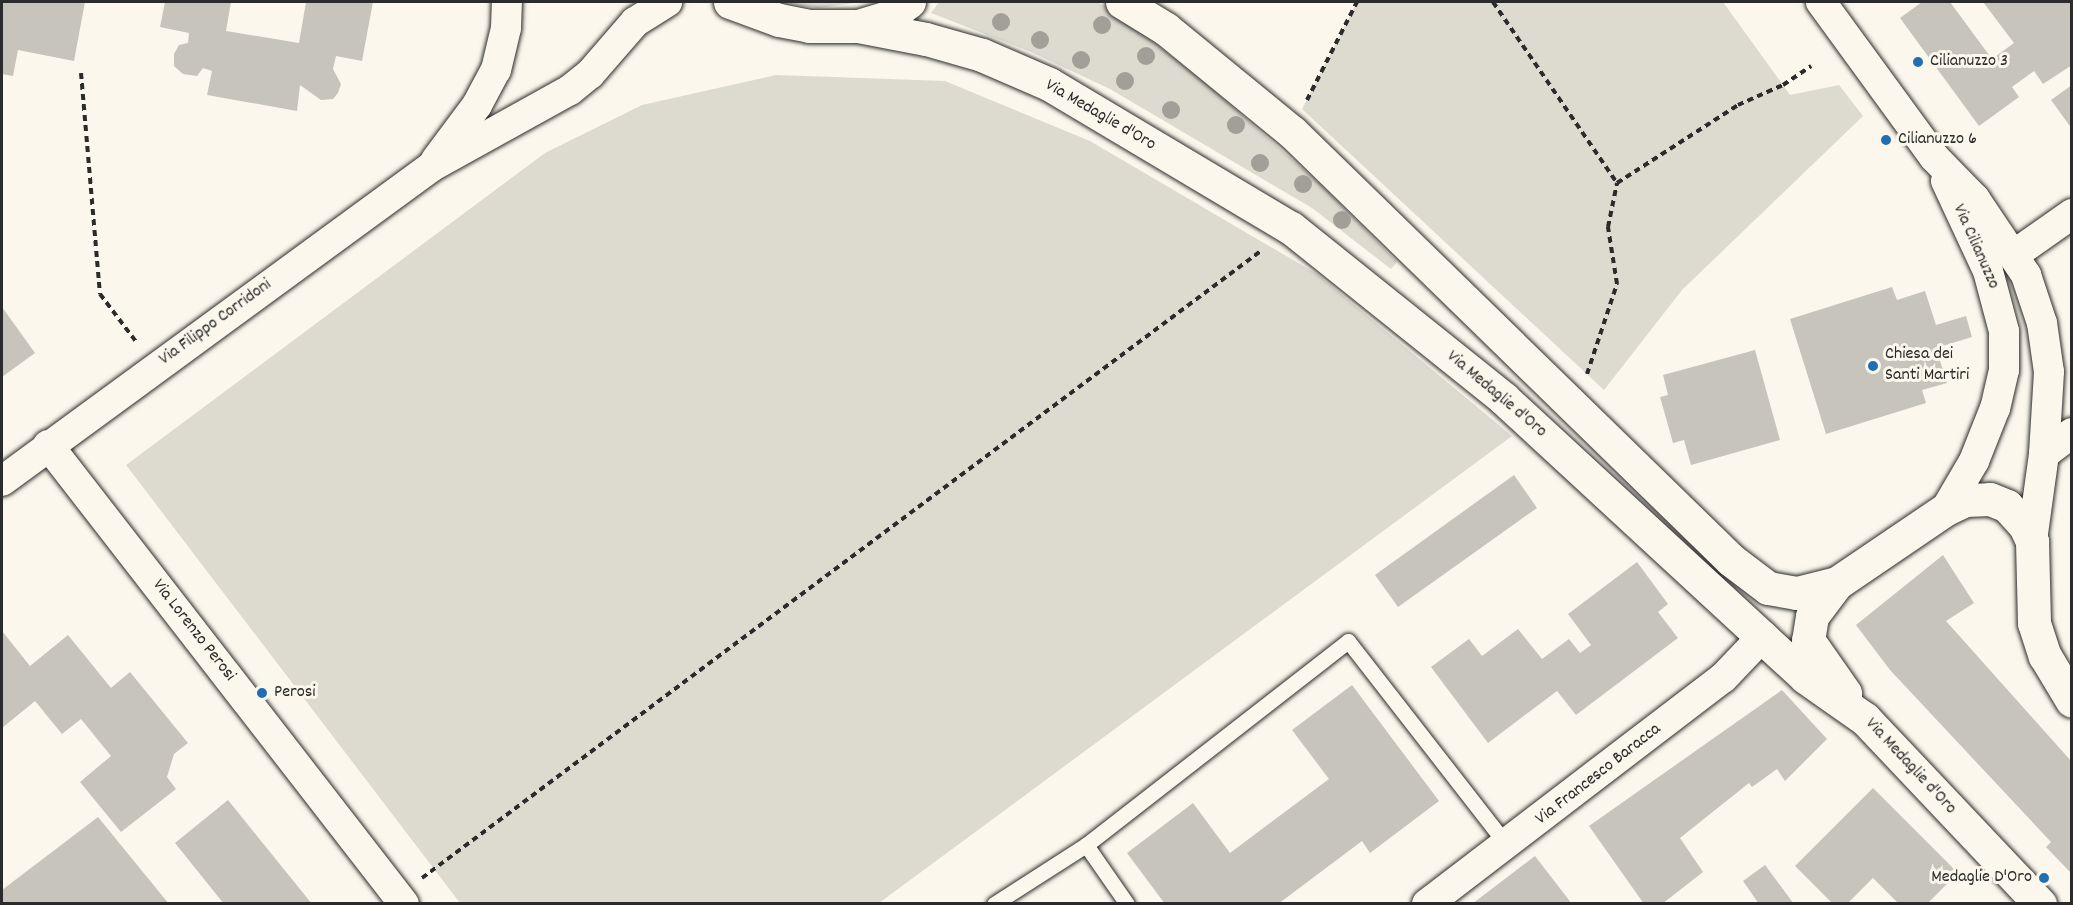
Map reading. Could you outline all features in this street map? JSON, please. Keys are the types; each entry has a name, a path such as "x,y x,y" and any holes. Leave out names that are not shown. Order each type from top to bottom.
{"street":[{"name":"Via Filippo Corridoni","path":"431,167 477,105 496,70 506,28 507,2"},
{"name":"Via Filippo Corridoni","path":"2,481 48,445 431,167 570,90 590,74 635,22 667,2"},
{"name":"Via Medaglie d'Oro","path":"730,2 778,20 809,26 858,26 926,39 982,55 1048,84 1291,228 1503,398 1805,677 1866,718 2040,903"},
{"name":"Via Medaglie d'Oro","path":"858,26 888,17 909,2"},
{"path":"1122,2 1166,29 1292,132 1731,560 1768,588 1782,591 1806,591 1837,583"},
{"name":"Via Cilianuzzo","path":"1831,5 1934,157 1988,272 2004,331 2004,370 1995,408 1974,461 1946,509"},
{"name":"Via Cilianuzzo","path":"1934,157 1975,199 2015,254 2042,323 2049,372 2044,454 2032,541 2034,623 2048,664 2072,701"},
{"path":"2015,254 2072,214"},
{"path":"2044,454 2072,433"},
{"name":"Via Lorenzo Perosi","path":"48,445 401,900"},
{"name":"Via Cilianuzzo","path":"1946,509 1975,498 1999,501 2016,514 2032,541"},
{"path":"1866,718 1808,640 1812,616 1837,583 1946,509"},
{"name":"Via Francesco Baracca","path":"1427,903 1507,845 1723,678 1763,636"}],"lane":[{"path":"994,903 1086,845 1348,641 1507,845"},
{"path":"1086,845 1127,903"}],"path":[{"path":"1302,109 1357,2"},
{"path":"1493,2 1617,183"},
{"path":"1570,402 1587,374 1617,284 1608,227 1617,183 1738,105 1783,85 1811,66"},
{"path":"81,73 100,294 156,367"},
{"path":"401,900 1291,228"}],"shaded area":[{"path":"776,2 861,2 818,8"},
{"path":"939,2 1097,2 1116,12 1211,88 1321,185 1397,262 1391,269 1312,208 1110,89 1031,52 931,13"},
{"path":"1357,2 1723,2 1790,95 1839,85 1863,116 1682,290 1604,390 1302,109"},
{"path":"776,75 945,81 1090,141 1317,274 1512,436 879,903 460,903 126,465 545,153 642,105"}],"building":[{"path":"2,2 85,2 74,61 18,50 13,76 2,74"},
{"path":"165,2 231,2 226,31 299,43 306,2 373,2 362,61 336,56 333,69 341,84 338,93 333,99 321,100 300,85 297,111 207,95 212,71 203,68 197,76 183,74 174,66 174,54 179,45 188,43 189,33 160,27"},
{"path":"1922,2 1950,2 1992,59 2014,43 1983,2 2072,2 2072,65 2043,84 2034,71 2012,87 2019,97 1979,126 1900,18"},
{"path":"2072,85 2072,129 2051,100"},
{"name":"Chiesa dei Santi Martiri","path":"1892,287 1897,300 1925,291 1936,325 1966,316 1972,337 1936,348 1947,383 1922,390 1926,403 1826,434 1790,319"},
{"path":"2,307 35,353 2,377"},
{"path":"1755,350 1780,440 1691,465 1684,440 1673,443 1660,397 1668,395 1663,375"},
{"path":"1514,475 1537,508 1398,607 1375,575"},
{"path":"1943,555 1974,603 1946,621 2072,762 2072,874 2046,847 2051,842 1890,670 1856,625"},
{"path":"1637,562 1668,604 1658,612 1678,638 1576,715 1557,691 1488,743 1431,667 1469,639 1482,656 1518,629 1542,659 1569,639 1580,653 1591,645 1568,614"},
{"path":"2,631 30,666 68,635 111,688 130,672 188,743 174,754 167,777 176,789 121,832 80,782 111,756 81,719 62,734 35,701 2,728"},
{"path":"1352,685 1439,801 1370,853 1362,841 1278,904 1165,904 1127,853 1193,803 1230,853 1329,779 1292,730"},
{"path":"1782,690 1827,739 1785,781 1777,769 1752,787 1749,783 1680,838 1703,872 1662,904 1644,904 1589,826"},
{"path":"1873,788 1958,873 1927,904 1899,904 1873,878 1847,904 1833,904 1795,866"},
{"path":"228,800 312,904 224,904 175,843"},
{"path":"98,817 169,904 2,904 2,890"},
{"path":"1535,856 1572,904 1472,904"},
{"path":"1765,865 1794,904 1759,904 1743,881"}],"place":[{"name":"Cilianuzzo 3","path":"1918,62"},
{"name":"Cilianuzzo 6","path":"1886,140"},
{"name":"Chiesa dei Santi Martiri","path":"1873,366"},
{"name":"Perosi","path":"262,693"},
{"name":"Medaglie D'Oro","path":"2044,878"}]}
